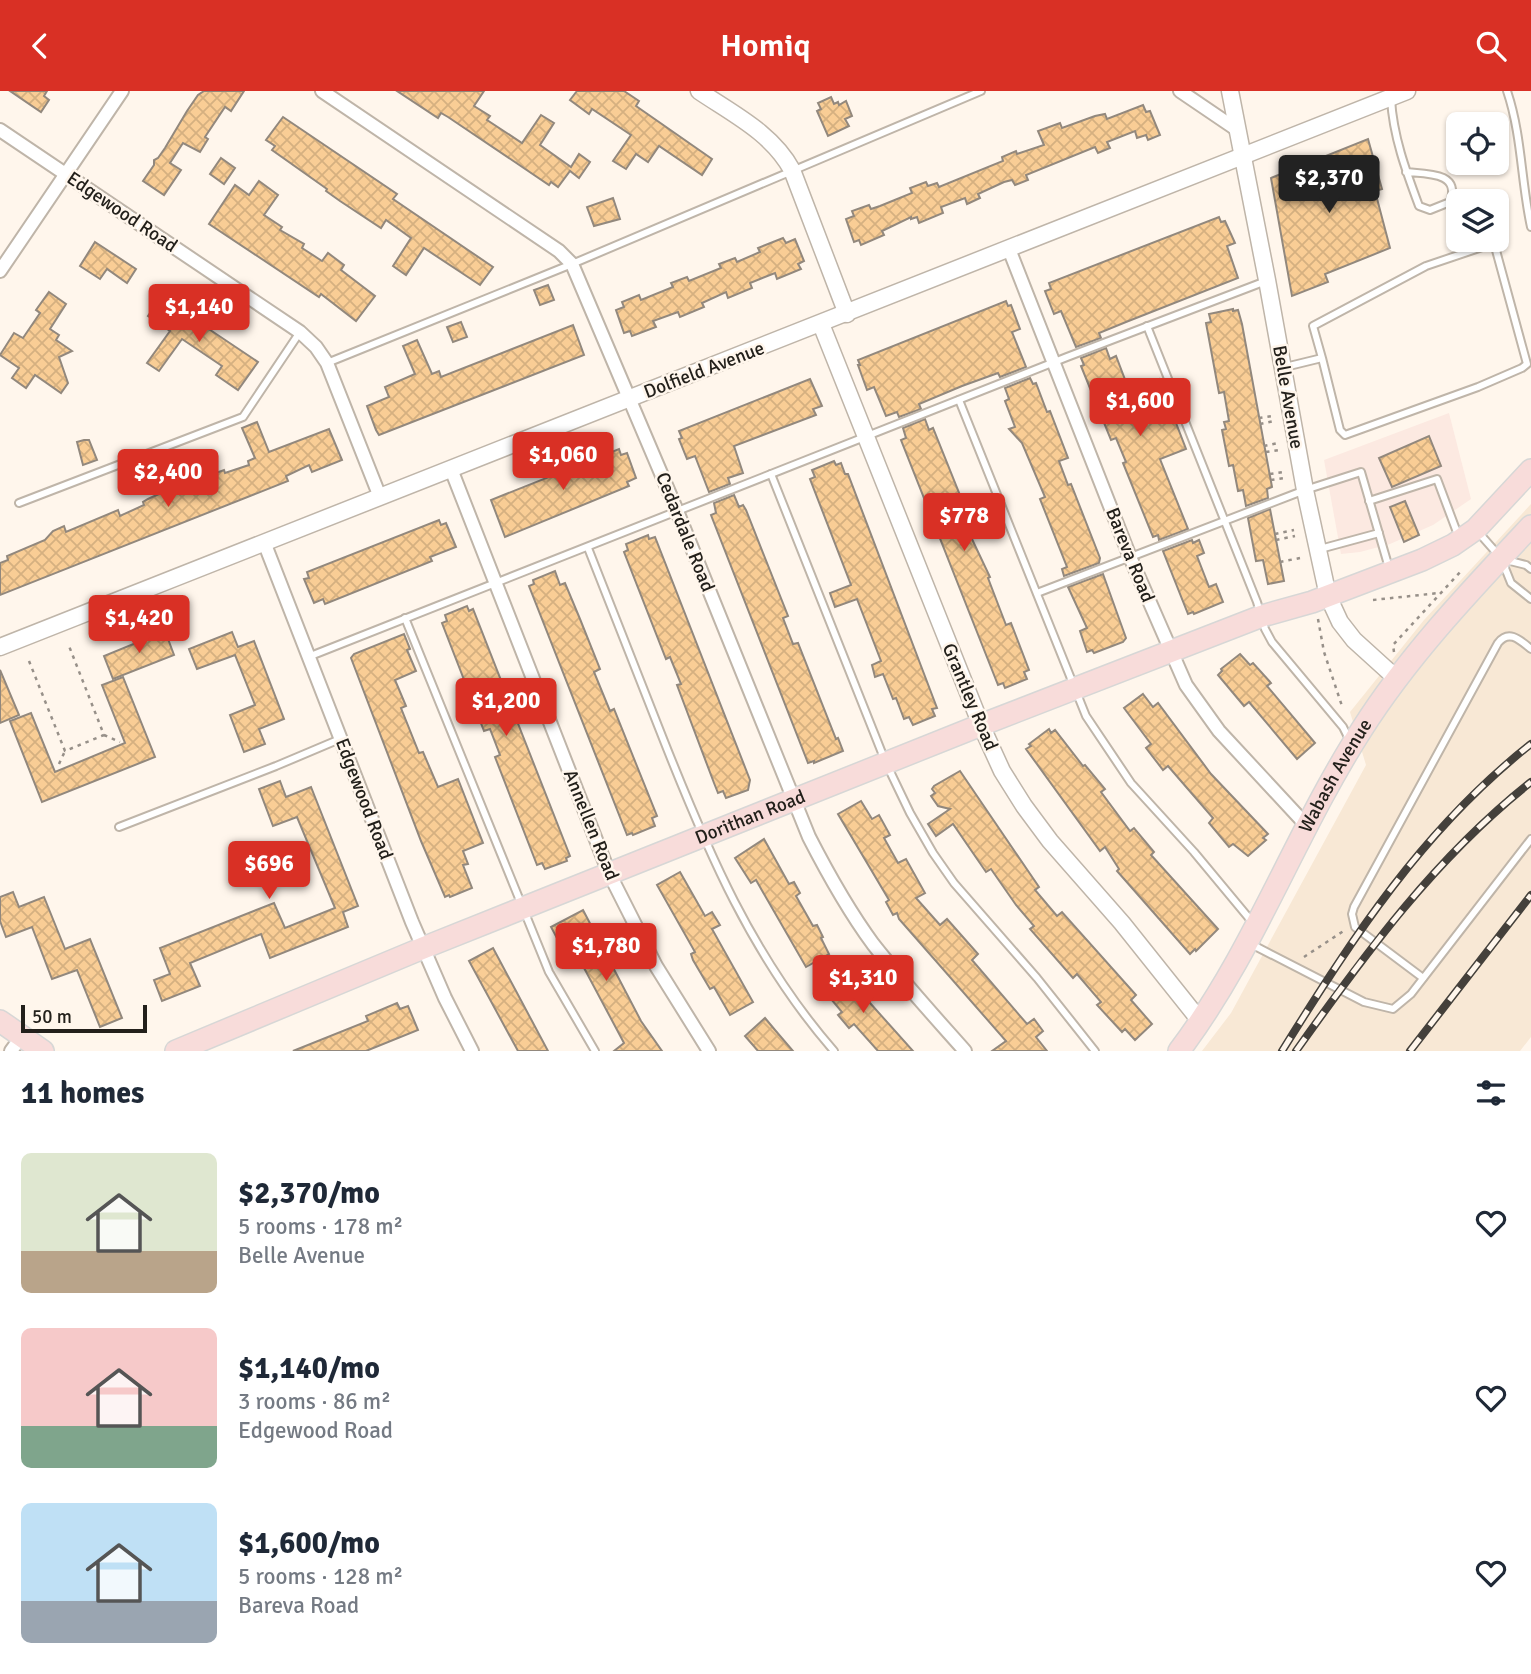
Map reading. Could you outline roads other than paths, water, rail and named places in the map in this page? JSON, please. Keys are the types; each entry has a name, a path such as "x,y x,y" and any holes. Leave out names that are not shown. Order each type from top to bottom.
{"main road":[{"path":"1322,604 1422,560 1468,535 1531,470"},
{"name":"Wabash Avenue","path":"1179,1051 1201,1022 1251,935 1352,745 1423,646 1531,526"},
{"name":"Dorithan Road","path":"176,1051 609,873 1075,689 1262,617 1322,604"},
{"path":"0,1021 17,1043 43,1051"}],"street":[{"path":"0,271 122,91"},
{"name":"Cedardale Road","path":"322,91 559,251 572,264 677,511 792,800 831,878 866,932 898,975 965,1051"},
{"path":"699,91 761,133 785,158 847,314"},
{"path":"1180,91 1237,129"},
{"name":"Belle Avenue","path":"1230,91 1317,550 1322,604 1354,640 1397,679"},
{"name":"Dolfield Avenue","path":"0,647 1408,91"},
{"name":"Edgewood Road","path":"0,130 300,332 316,347 327,363 380,497"},
{"name":"Bareva Road","path":"1009,249 1130,557 1186,685 1219,731 1308,827"},
{"name":"Grantley Road","path":"821,324 981,726 1002,771 1050,841 1122,923 1201,1022"},
{"name":"Annellen Road","path":"451,469 609,873 656,966 709,1051"},
{"name":"Edgewood Road","path":"264,543 423,948 467,1050"}],"lane":[{"path":"327,363 572,264 981,91"},
{"path":"1507,91 1517,130 1531,227"},
{"path":"1391,98 1392,116 1406,171 1419,206 1430,210 1450,202 1452,186 1447,180 1437,175 1406,171"},
{"path":"1494,243 1527,364 1522,368 1478,387 1345,435 1340,430 1322,358 1314,325 1426,266 1494,243"},
{"path":"308,657 1267,280"},
{"path":"1147,326 1272,642 1343,727 1352,745"},
{"path":"19,503 243,418 300,332"},
{"path":"1283,367 1322,358"},
{"path":"960,400 1092,727 1130,783 1194,852 1251,935 1292,965 1364,1002 1393,1009 1401,1004 1423,978 1531,839"},
{"path":"1037,593 1305,490 1361,472 1390,572"},
{"path":"771,474 886,763 910,813 954,883 1037,978 1095,1051"},
{"path":"1369,501 1437,479 1468,535 1501,558 1527,565 1531,569"},
{"path":"1317,550 1379,533"},
{"path":"588,548 702,836 740,915 764,958 813,1027 834,1051"},
{"path":"1501,558 1511,583 1531,599"},
{"path":"405,618 549,972 595,1051"},
{"path":"1423,978 1354,924 1354,907 1498,643 1509,636 1517,638 1531,649"},
{"path":"119,827 340,739"}],"railway":[{"path":"1282,1051 1336,966 1393,886 1457,812 1531,744"},
{"path":"1296,1051 1348,979 1433,874 1496,811 1531,782"},
{"path":"1410,1051 1531,895"}]}
